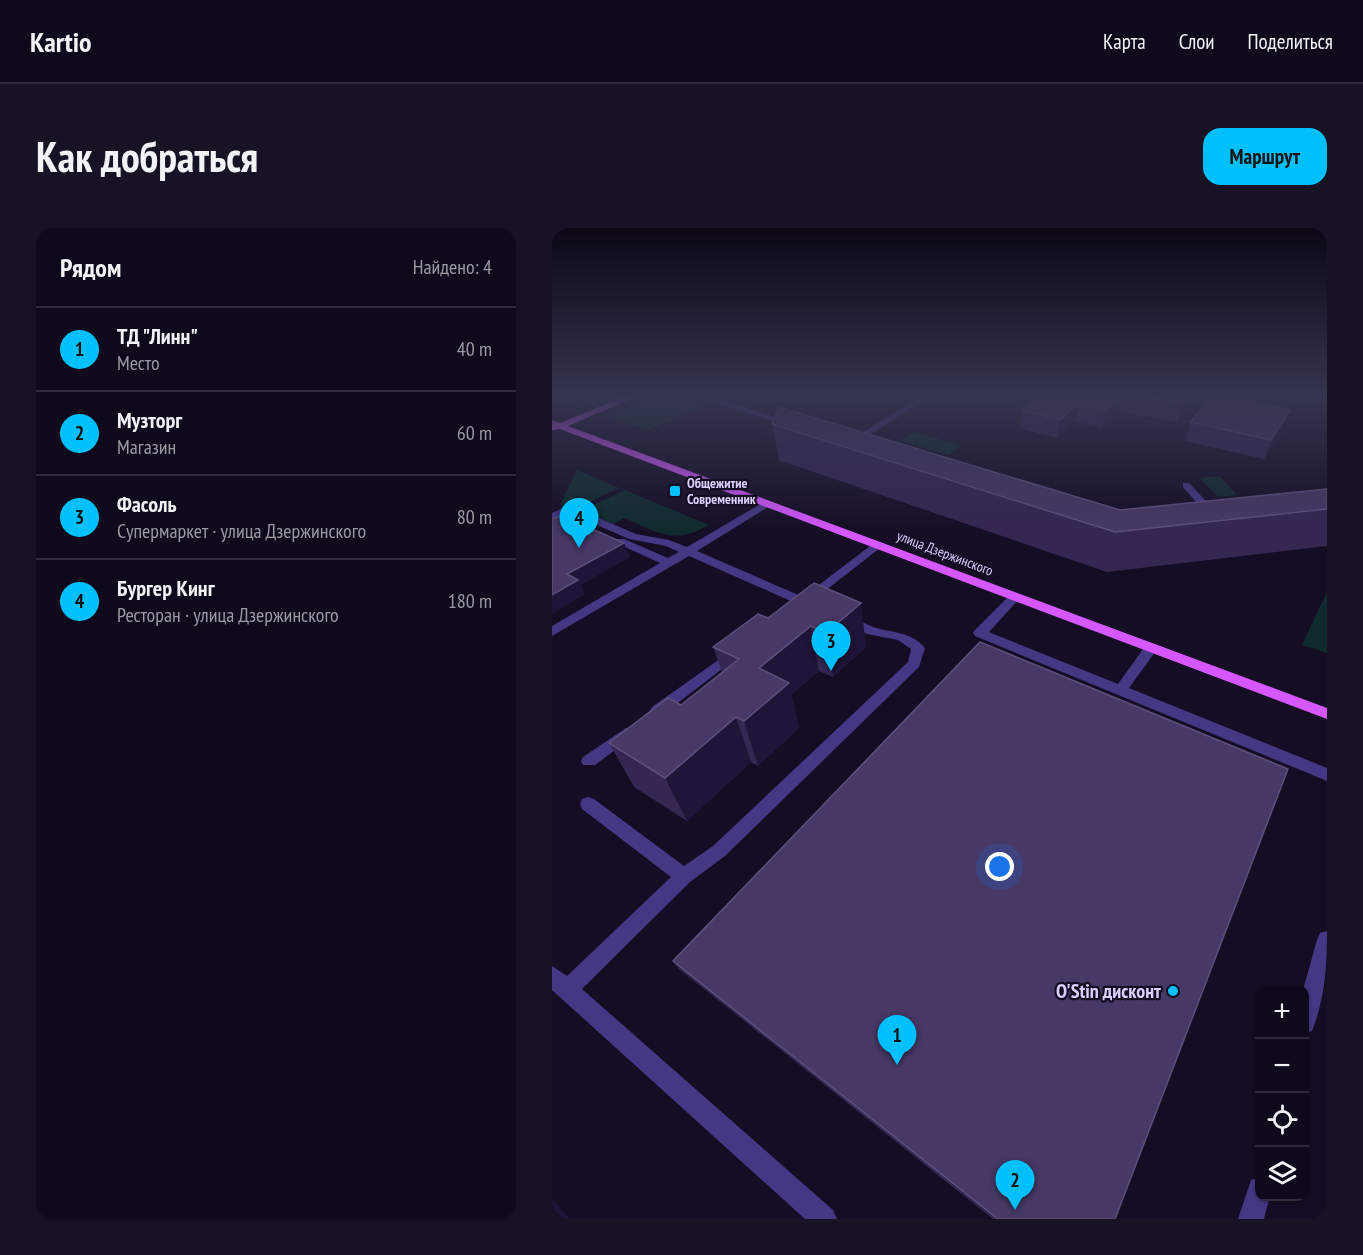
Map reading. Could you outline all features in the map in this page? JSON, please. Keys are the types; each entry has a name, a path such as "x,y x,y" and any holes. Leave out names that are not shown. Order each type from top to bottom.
{"main road":[{"name":"улица Дзержинского","path":"597,441 1327,714"}],"street":[{"path":"845,441 862,446"},
{"path":"1186,485 1215,517"},
{"path":"552,632 768,504"},
{"path":"556,515 569,509 633,537 669,543 798,605 828,612 872,632 902,637 918,648 914,664 719,851 684,876 560,983 824,1219"},
{"path":"556,515 669,563"},
{"path":"798,605 878,545"},
{"path":"1015,597 980,633 1120,691 1326,770"},
{"path":"589,761 747,643"},
{"path":"1120,691 1151,648"},
{"path":"588,804 684,876"},
{"path":"1309,1008 1327,940"},
{"path":"1251,1219 1256,1201"}],"green space":[{"path":"901,441 946,441 962,446 948,455"},
{"path":"577,470 619,488 577,508 569,504 560,505"},
{"path":"1219,476 1237,495 1218,497 1200,478"},
{"path":"625,490 709,525 686,534 666,535 625,518 613,524 582,510"},
{"path":"1327,592 1327,653 1302,645"}],"building":[{"path":"827,441 892,441 1120,510 1327,489 1327,509 1115,532"},
{"path":"561,515 624,543 567,574 578,580 552,595 552,519"},
{"path":"814,583 861,603 826,633 811,626 759,668 789,683 744,721 736,717 665,778 609,743 668,698 681,705 739,659 713,647 758,614 768,618"},
{"path":"980,642 1288,769 1115,1219 998,1219 673,961"}],"place":[{"name":"Общежитие Современник","path":"675,491"},
{"name":"Бургер Кинг","path":"579,548"},
{"name":"Фасоль","path":"831,671"},
{"name":"O'Stin дисконт","path":"1173,991"},
{"name":"ТД \"Линн\"","path":"897,1065"},
{"name":"Музторг","path":"1015,1210"}]}
